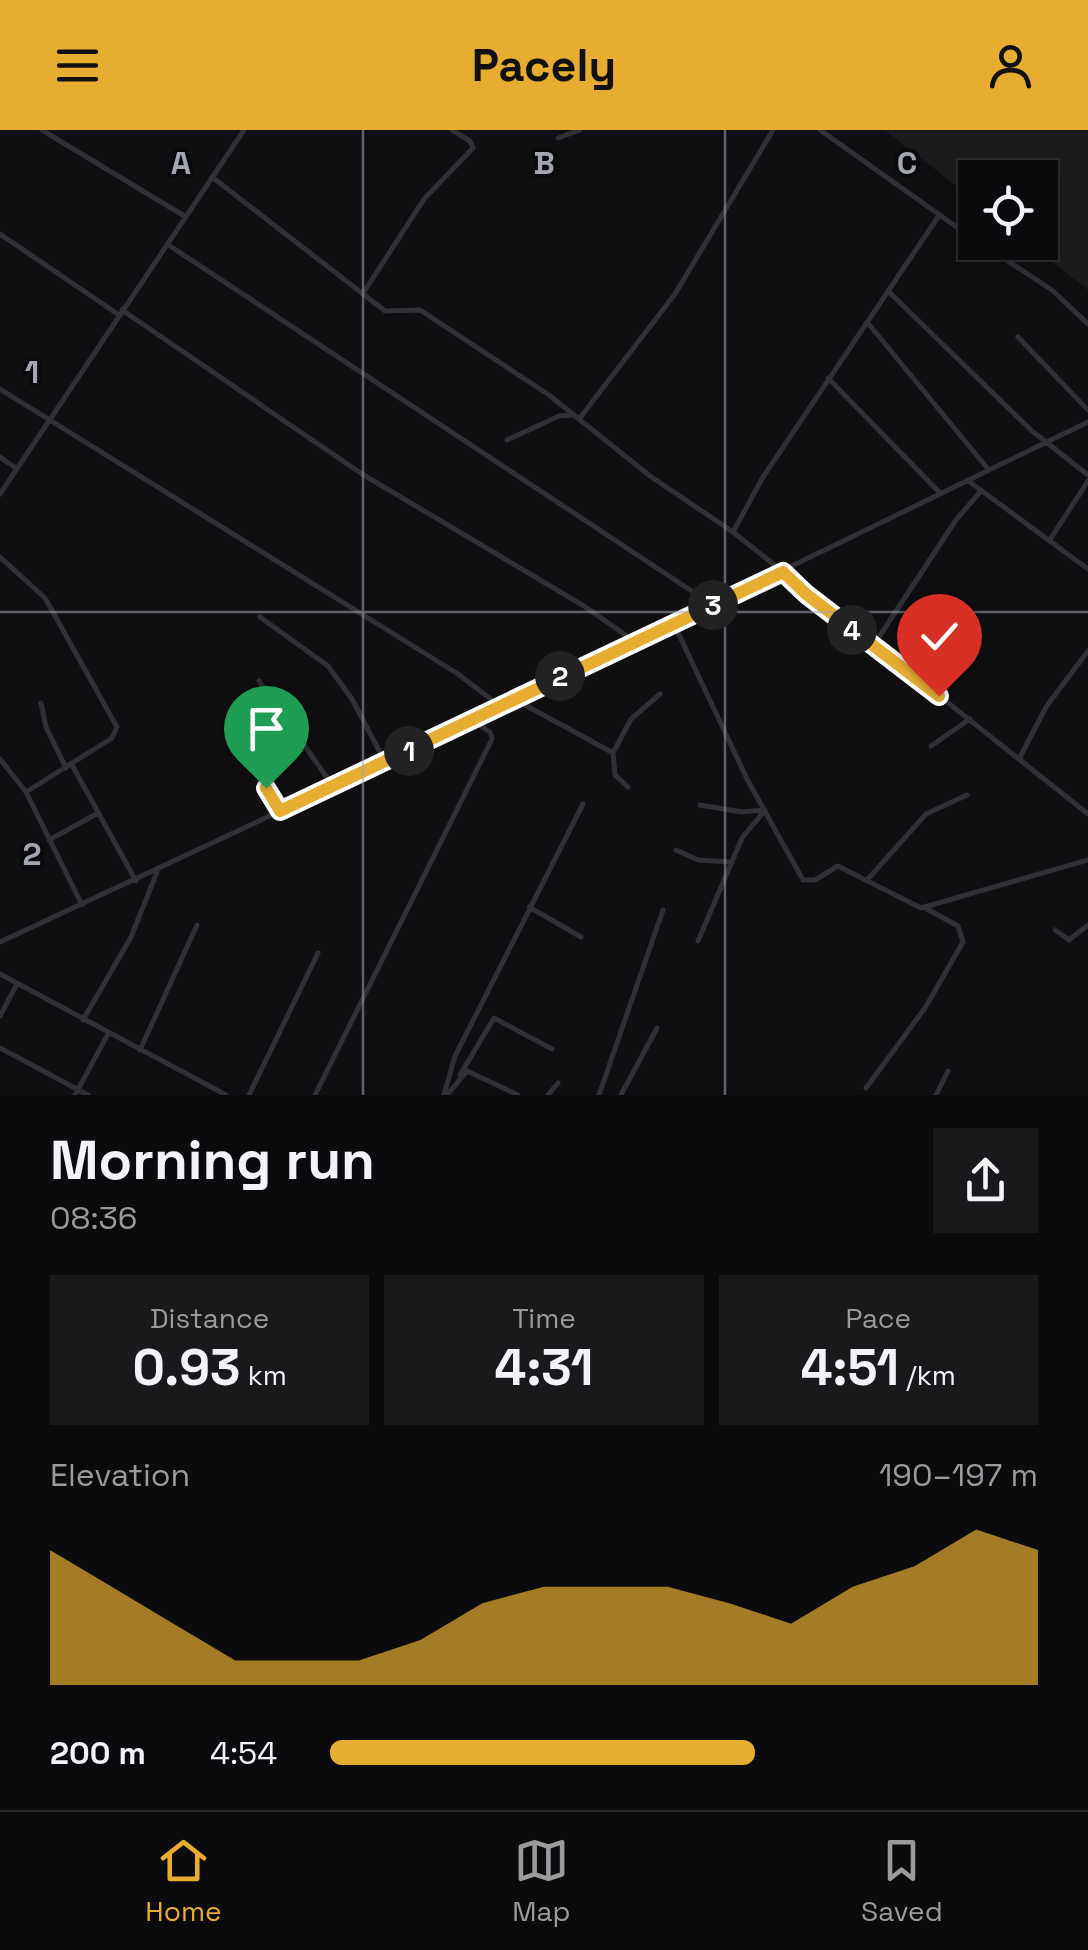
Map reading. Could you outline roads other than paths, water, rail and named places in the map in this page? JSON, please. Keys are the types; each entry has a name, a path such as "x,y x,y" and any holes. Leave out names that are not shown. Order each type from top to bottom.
{"street":[{"path":"42,130 186,216"},
{"path":"0,494 244,130"},
{"path":"364,292 424,199 473,148 470,141 452,130"},
{"path":"558,138 580,130"},
{"path":"507,440 576,417 664,311 773,130"},
{"path":"820,130 958,229"},
{"path":"212,177 391,313 420,310 576,417 650,476 732,532 1088,814"},
{"path":"732,532 828,378 938,216"},
{"path":"0,234 362,474 584,606 634,641"},
{"path":"167,244 713,605"},
{"path":"1006,260 1052,290 1088,324"},
{"path":"888,292 1088,478 1050,538"},
{"path":"867,322 988,469"},
{"path":"1018,337 1088,410"},
{"path":"828,378 940,493"},
{"path":"0,388 458,674 501,707"},
{"path":"0,942 473,721 1088,422"},
{"path":"0,458 17,469"},
{"path":"967,480 1088,569"},
{"path":"873,646 956,520 981,491"},
{"path":"0,558 45,598 114,717 116,735 26,792"},
{"path":"260,616 328,666 352,700 384,762"},
{"path":"674,624 799,877 815,880 838,866 958,926 963,942 925,1008 866,1088"},
{"path":"1020,758 1046,707 1088,651"},
{"path":"259,681 333,786"},
{"path":"613,753 631,719 660,694"},
{"path":"516,700 613,753 617,758 615,775 628,787"},
{"path":"41,703 46,727 136,881"},
{"path":"932,746 970,719"},
{"path":"316,1095 492,738 490,732 473,721"},
{"path":"234,738 280,811"},
{"path":"0,759 26,792 82,905"},
{"path":"867,880 926,814 968,795"},
{"path":"446,1095 455,1056 582,804"},
{"path":"700,805 742,812 765,810"},
{"path":"698,941 746,831 765,810"},
{"path":"49,840 99,812"},
{"path":"676,850 698,860 732,862"},
{"path":"924,908 1088,860"},
{"path":"83,1020 131,937 158,871"},
{"path":"530,907 581,937"},
{"path":"599,1095 664,910"},
{"path":"140,1050 197,925"},
{"path":"1055,930 1069,940 1088,925"},
{"path":"248,1095 318,953"},
{"path":"0,974 226,1095"},
{"path":"0,1016 17,984"},
{"path":"446,1095 494,1018 552,1049"},
{"path":"621,1095 657,1028"},
{"path":"74,1095 108,1034"},
{"path":"0,1048 88,1095"},
{"path":"936,1095 948,1070"},
{"path":"460,1075 467,1071 518,1095"},
{"path":"548,1095 558,1083"}]}
